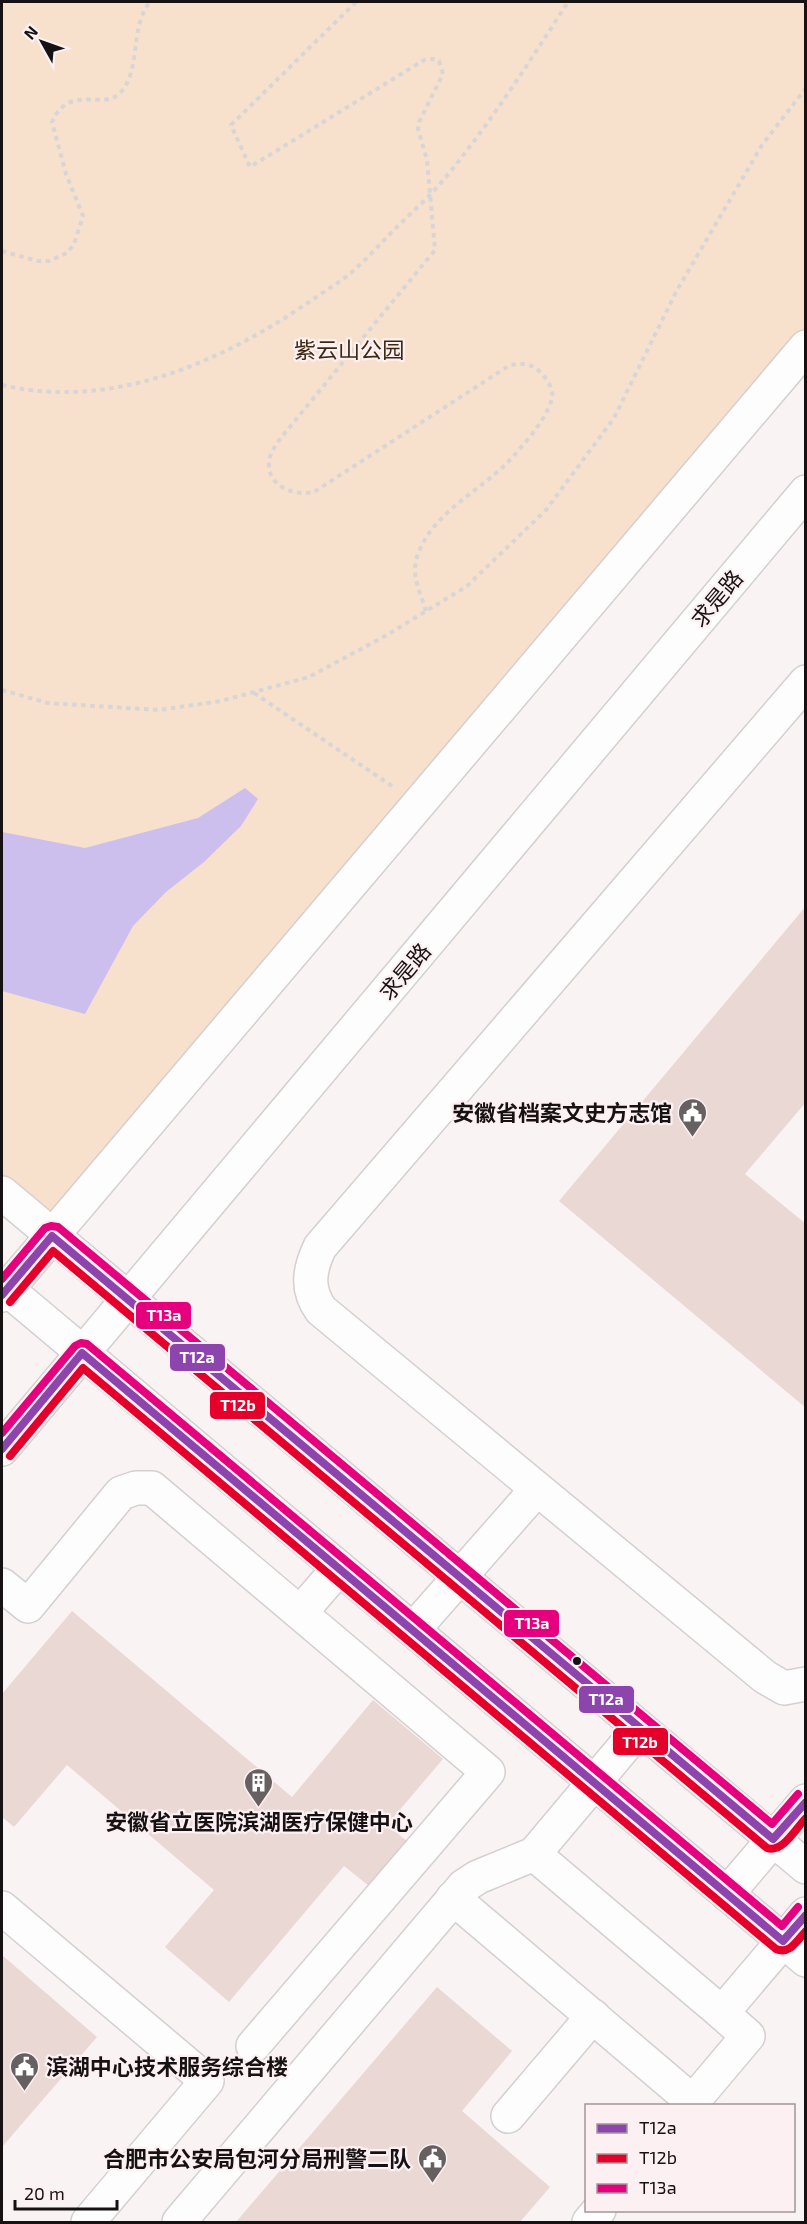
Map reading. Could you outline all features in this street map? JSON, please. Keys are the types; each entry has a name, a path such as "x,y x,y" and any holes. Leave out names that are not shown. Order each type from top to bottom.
{"street":[{"path":"794,1950 82,1353 3,1290 806,347"},
{"name":"求是路","path":"2,1449 806,492"},
{"path":"806,682 320,1247 312,1264 311,1291 321,1310 773,1683 784,1688 806,1684"},
{"path":"2,1193 806,1867"},
{"path":"2,1585 28,1606 121,1493 146,1487 160,1494 488,1772 253,2046"},
{"path":"413,1630 537,1489"},
{"path":"300,1613 339,1568"},
{"path":"179,2223 464,1886 478,1877 534,1854 640,1728"},
{"path":"727,1893 806,1801"},
{"path":"453,1898 593,2016 691,2103 748,2036 534,1854"},
{"path":"2,1908 207,2081 87,2223"},
{"path":"722,2013 794,1950 806,1914"},
{"path":"508,2116 593,2016"}],"path":[{"path":"2,251 36,261 49,261 67,253 74,244 83,216 66,174 52,122 58,111 70,102 79,99 114,98 120,93 132,68 138,27 145,8 150,2"},
{"path":"356,2 231,125 250,167 424,60 433,59 439,62 443,74 419,122 418,129 427,160 435,250 280,439 272,453 269,465 272,476 278,485 288,491 302,495 314,492 504,368 518,363 535,367 547,380 552,392 548,413 507,462 448,513 431,532 418,554 413,571 426,611"},
{"path":"2,385 50,393 93,392 148,381 247,340 353,272 430,194 507,97 568,2"},
{"path":"2,690 48,703 159,710 221,701 309,677 387,635 467,586 546,510 614,418 687,272 762,144 806,88"},
{"path":"253,692 417,804"}],"green space":[{"name":"紫云山公园","path":"2,2 805,2 805,347 52,1236 2,1193"}],"shaded area":[{"path":"245,788 258,799 241,826 204,862 166,892 133,926 85,1014 2,991 2,832 85,848 198,818"}],"building":[{"name":"安徽省档案文史方志馆","path":"806,906 806,1102 745,1174 806,1224 806,1408 559,1201"},
{"name":"安徽省立医院滨湖医疗保健中心","path":"72,1611 292,1797 373,1700 443,1759 387,1825 407,1841 369,1886 344,1866 229,2002 165,1947 214,1890 67,1765 14,1827 2,1817 2,1694"},
{"name":"滨湖中心技术服务综合楼","path":"2,1955 97,2037 2,2147"},
{"path":"437,1987 512,2051 462,2111 550,2187 520,2222 236,2222"}],"transit line":[{"name":"T13a","path":"2,1279 45,1228 58,1227 772,1824 798,1794"},
{"name":"T12a","path":"2,1295 52,1236 773,1839 806,1802"},
{"name":"T12b","path":"10,1302 53,1251 767,1848 773,1849 784,1843 806,1818"},
{"name":"T13a","path":"2,1433 75,1346 81,1343 87,1344 782,1926 798,1907"},
{"name":"T12a","path":"2,1449 82,1353 783,1941 806,1915"},
{"name":"T12b","path":"10,1456 83,1368 776,1949 789,1948 806,1931"}],"place":[{"name":"安徽省档案文史方志馆","path":"693,1138"},
{"name":"安徽省立医院滨湖医疗保健中心","path":"259,1808"},
{"name":"滨湖中心技术服务综合楼","path":"25,2092"},
{"name":"合肥市公安局包河分局刑警二队","path":"432,2184"}]}
